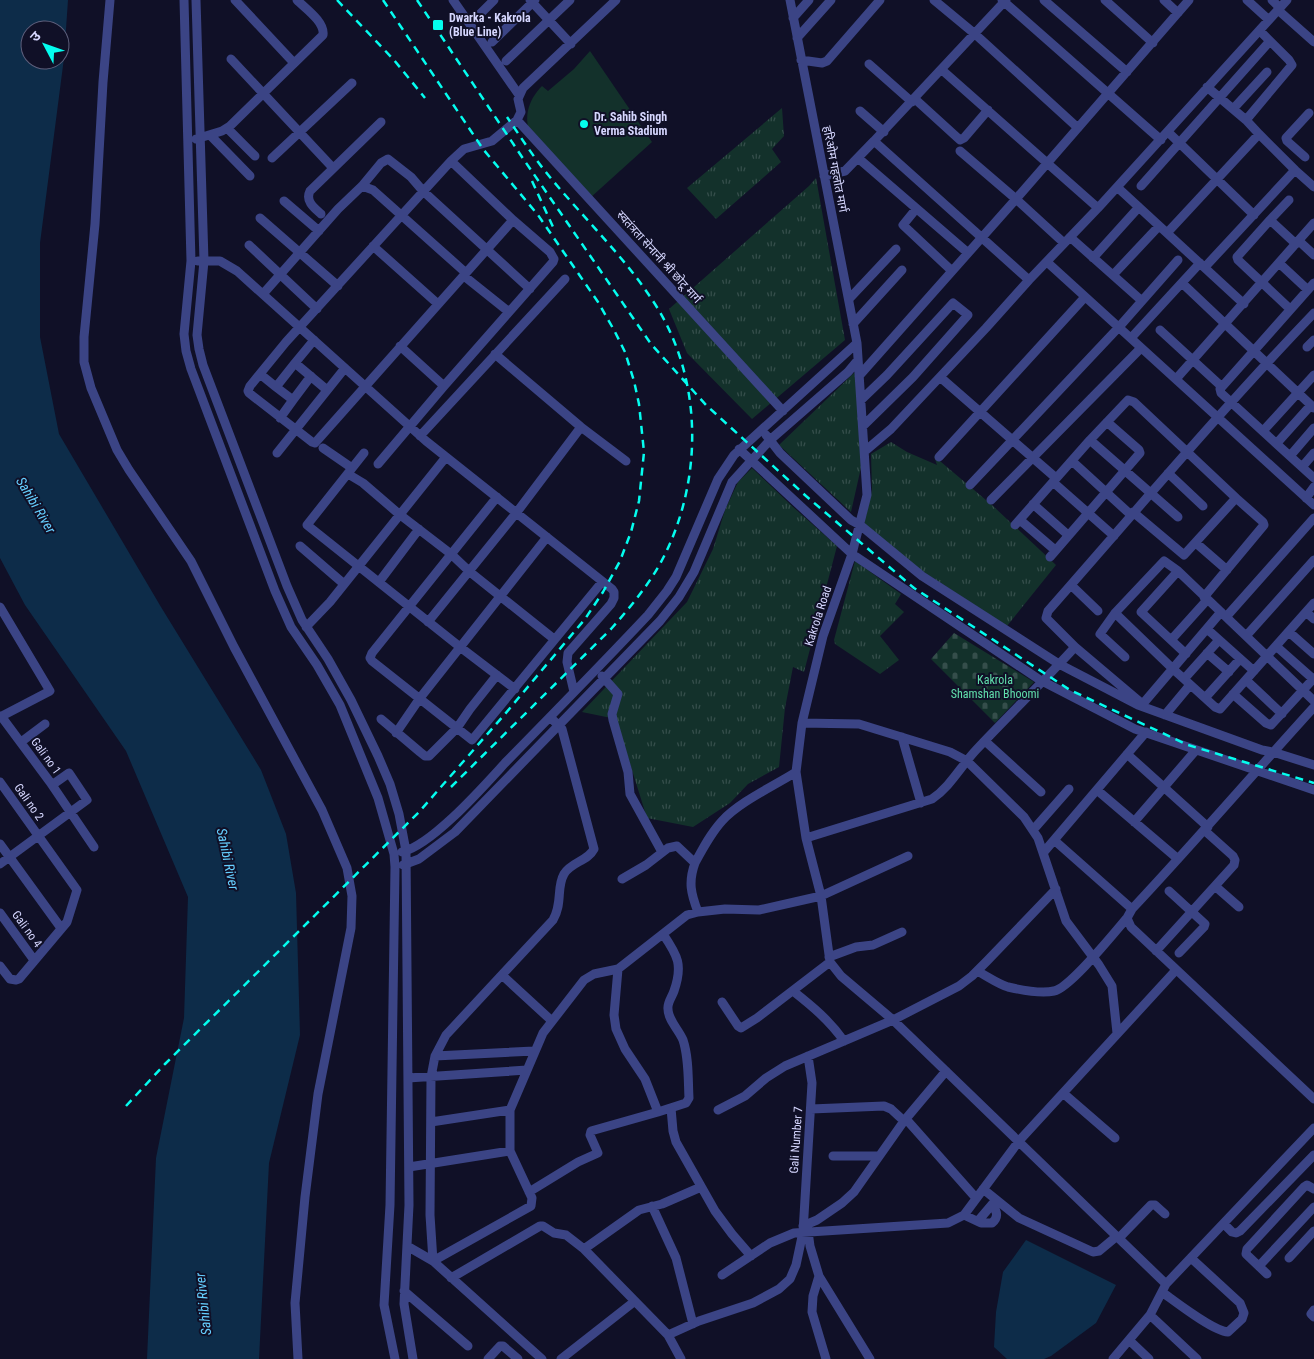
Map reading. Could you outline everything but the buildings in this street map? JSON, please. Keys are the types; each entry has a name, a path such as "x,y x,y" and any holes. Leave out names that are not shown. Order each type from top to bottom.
{"street":[{"path":"110,0 103,82 95,224 84,337 84,362 91,388 117,450 191,561 234,647 322,810 347,868 352,896 351,928 318,1094 305,1197 295,1303 298,1359"},
{"path":"184,0 191,261 184,334 186,351 191,369 275,591 291,627 317,666 340,706 378,798 394,854 390,1205 384,1306 395,1359"},
{"path":"196,0 204,262 197,335 199,349 203,365 287,586 306,627 328,659 352,700 390,784 399,814 406,851 408,864 409,1205 404,1304 413,1359"},
{"path":"235,0 294,63"},
{"path":"187,140 201,138 227,128 323,35 324,31 320,23 297,0"},
{"path":"453,0 519,95 521,112 517,120 492,141 464,149 451,161 301,328 286,342 250,386 249,393 308,440 315,443 514,220"},
{"path":"476,18 494,0"},
{"path":"506,61 570,0"},
{"path":"519,95 523,88 616,0"},
{"name":"हरिओम गहलोत मार्ग","path":"790,0 857,343"},
{"path":"793,18 809,0"},
{"path":"797,38 830,0"},
{"path":"801,60 822,63 827,61 880,0"},
{"path":"934,0 975,34 1078,128"},
{"path":"1044,0 1127,72"},
{"path":"1105,0 1153,43"},
{"path":"1164,0 1178,13"},
{"path":"859,376 1109,94 1189,0"},
{"path":"1247,0 1269,20"},
{"path":"1272,0 1314,42"},
{"path":"865,451 891,429 1000,314 1029,280 1161,140 1287,0"},
{"path":"492,42 533,1 571,44"},
{"path":"824,176 845,170 858,158 942,70 1004,1 1161,140"},
{"path":"1246,120 1291,68 1291,63 1260,31"},
{"path":"1141,186 1270,41"},
{"path":"231,59 333,168"},
{"path":"869,64 960,140 964,138 988,110"},
{"path":"942,70 1098,208"},
{"path":"1233,109 1267,72"},
{"path":"272,158 352,83"},
{"path":"1207,87 1246,120 1314,187"},
{"path":"860,111 884,132"},
{"path":"1305,157 1286,138 1312,113"},
{"name":"स्वतंत्रता सेनानी श्री छोटू मार्ग","path":"517,120 783,411"},
{"path":"321,214 312,206 308,200 308,195 381,122"},
{"path":"227,128 255,156"},
{"path":"1168,132 1254,215"},
{"path":"1167,233 1259,134"},
{"path":"210,135 250,176"},
{"path":"874,142 1029,280"},
{"path":"960,151 1016,199 1067,240 1093,258 1142,301"},
{"path":"858,158 968,254"},
{"path":"263,294 338,209 362,186 381,163 388,159 411,177 423,191 530,289"},
{"path":"378,464 554,259 550,252 451,161"},
{"path":"1130,338 1182,283 1254,215 1295,170"},
{"path":"362,186 373,190 509,312"},
{"path":"1117,187 1244,304"},
{"path":"1289,200 1237,256 1238,260 1290,309"},
{"path":"284,201 318,231"},
{"path":"1093,258 1139,207"},
{"path":"916,209 902,225 952,271"},
{"path":"260,218 338,286"},
{"path":"1270,220 1314,255"},
{"path":"1176,380 1314,224"},
{"path":"1113,275 1159,226"},
{"path":"249,245 317,310"},
{"path":"373,246 438,304"},
{"path":"849,299 896,249"},
{"path":"970,484 1119,327 1178,260"},
{"path":"191,261 220,261 229,265 420,436 517,512 614,592 611,604 572,647 566,657 574,692"},
{"path":"1047,262 1314,505"},
{"path":"1280,263 1311,286 1221,386 1220,391 1314,478"},
{"path":"853,324 902,270"},
{"path":"420,436 565,279"},
{"path":"1182,283 1312,406 1277,444"},
{"path":"939,457 1085,297"},
{"path":"861,400 887,375 953,303 968,316 913,377 863,426"},
{"path":"1142,705 1075,647 1046,618 1048,611 1267,362 1314,313"},
{"path":"1160,330 1221,386"},
{"path":"276,386 314,340"},
{"path":"1307,348 1314,340"},
{"path":"394,854 406,851 427,839 468,802 648,615 667,591 683,564 725,466 739,449 857,343"},
{"name":"Kakrola Road","path":"830,959 821,896 806,838 796,772 802,723 823,636 852,554 867,495 857,343"},
{"path":"400,346 444,386"},
{"path":"991,500 1141,348"},
{"path":"494,354 626,462"},
{"path":"395,867 408,864 429,854 455,832 660,621 679,597 694,572 732,482 770,440 848,372 858,360"},
{"path":"295,363 328,390"},
{"path":"277,452 345,368"},
{"path":"260,374 293,400"},
{"path":"280,418 311,376"},
{"path":"940,378 1033,458 1087,513 1114,536"},
{"path":"1263,431 1313,379"},
{"path":"1107,422 1140,451 1053,553 1017,522 1090,440 1107,422 1126,402 1131,401 1263,522 1264,525 1171,640"},
{"path":"428,622 470,572 581,427"},
{"path":"1290,456 1314,428"},
{"path":"762,429 780,453 850,520 860,524 922,576 1059,664 1165,715 1262,750 1314,765"},
{"path":"1090,440 1178,517"},
{"path":"323,448 399,514 451,554 470,572 554,639"},
{"path":"739,449 852,554 1044,682 1135,729 1314,790"},
{"path":"364,453 306,524 515,689"},
{"path":"1302,467 1314,453"},
{"path":"306,627 330,602 446,457"},
{"path":"1072,461 1106,492 1183,555 1186,554 1236,498"},
{"path":"1168,473 1203,506"},
{"path":"1306,498 1314,487"},
{"path":"496,497 372,653 370,658 457,728 472,740 602,582"},
{"path":"1033,504 1068,535"},
{"path":"1142,705 1207,629 1223,615 1314,518"},
{"path":"379,582 419,529"},
{"path":"396,733 420,698 547,537"},
{"path":"1196,543 1227,570"},
{"path":"300,546 344,584"},
{"path":"1246,636 1314,560"},
{"path":"1125,657 1100,634 1115,613 1162,562 1167,562 1314,701"},
{"path":"1178,572 1141,612 1186,654"},
{"path":"1071,585 1098,611"},
{"path":"1115,613 1187,682 1217,709 1220,709 1314,603"},
{"path":"0,608 50,691 1,716"},
{"path":"1306,612 1314,619"},
{"path":"1207,629 1254,672"},
{"path":"1289,632 1314,654"},
{"path":"1165,715 1207,653 1219,640"},
{"path":"1233,694 1269,725 1273,724 1282,714 1314,678 1276,646"},
{"path":"806,838 921,803 939,794 985,741 1044,682 1075,647"},
{"path":"1207,653 1228,672"},
{"path":"1205,698 1240,659"},
{"path":"596,670 618,694 612,714 628,772 630,794 662,852"},
{"path":"381,719 420,752 430,756 457,728 497,675"},
{"path":"1246,680 1282,714"},
{"path":"977,971 1007,987 1039,992 1054,992 1062,988 1093,957 1127,918 1132,909 1314,707"},
{"name":"Gali no 1","path":"1,716 52,785 94,847"},
{"path":"433,1261 430,1215 432,1164 431,1077 435,1056 446,1035 553,920 559,907 560,882 567,869 589,856 594,849 562,730 550,717"},
{"path":"802,723 859,724 950,752 967,761 1024,817 1034,830 1066,921 1112,986 1117,1033"},
{"name":"Gali no 1","path":"21,742 45,724"},
{"path":"1043,853 1146,732"},
{"path":"902,737 921,803"},
{"path":"985,741 1041,792"},
{"path":"1134,822 1196,750"},
{"path":"1128,754 1206,828 1235,860 1234,865 1156,951"},
{"path":"698,912 690,889 690,882 695,863 712,834 723,819 736,809 796,772"},
{"path":"0,864 87,800 69,773 52,785"},
{"name":"Gali no 2","path":"0,782 77,890 68,919 61,928"},
{"path":"1034,830 1069,789"},
{"path":"1097,790 1178,859"},
{"path":"1054,840 1132,909"},
{"path":"0,844 61,928 16,980 10,979 0,966"},
{"path":"622,878 646,865 668,848 677,846 695,863"},
{"path":"433,1261 527,1209 533,1202 510,1151 510,1110 543,1033 584,980 594,974 618,969 687,914 725,910 759,910 821,896 908,856"},
{"path":"1215,886 1239,907"},
{"path":"718,1110 745,1096 774,1072 893,1020 959,986 977,971 1056,889"},
{"path":"1169,891 1205,925 1179,953"},
{"name":"Gali no 4","path":"0,913 34,960"},
{"path":"1127,918 1131,927 1314,1099"},
{"path":"722,1002 741,1028 793,991 830,959 856,947 873,946 902,932"},
{"path":"529,1192 578,1162 598,1153 590,1134 591,1131 686,1103 689,1098 685,1049 683,1041 670,1017 668,1008 680,969 678,961 663,934"},
{"path":"830,959 841,976 893,1020 1118,1237 1164,1288 1212,1326 1228,1332 1242,1319 1244,1313 1240,1303 1191,1258"},
{"path":"618,969 614,1015 616,1029 620,1040 645,1079 658,1112"},
{"path":"722,1275 770,1243 805,1230 901,1227 948,1223 964,1214 1018,1141 1176,970"},
{"path":"502,975 552,1022"},
{"path":"793,991 821,1013 844,1040"},
{"path":"435,1056 534,1051"},
{"name":"Gali Number 7","path":"805,1230 807,1145 812,1083 808,1056"},
{"path":"408,1078 527,1070"},
{"path":"668,1335 753,1303 779,1289 790,1279 796,1265 805,1230 854,1192 905,1120 946,1071"},
{"path":"1063,1093 1115,1138"},
{"path":"811,1109 884,1106 891,1109 905,1120 976,1198"},
{"path":"671,1108 676,1142 715,1211 751,1256"},
{"path":"431,1122 510,1110"},
{"path":"1115,1359 1150,1315 1164,1288 1314,1128"},
{"path":"409,1167 510,1151"},
{"path":"1224,1224 1232,1232 1236,1233 1243,1229 1314,1155"},
{"path":"833,1156 879,1156"},
{"path":"1267,1274 1246,1254 1246,1249 1304,1187 1307,1185 1314,1189"},
{"path":"584,1250 633,1214 701,1187"},
{"path":"983,1189 994,1202 1025,1221 1093,1252 1099,1251 1118,1237 1151,1205 1155,1205 1165,1214"},
{"path":"964,1214 987,1224 994,1220 997,1213 994,1202"},
{"path":"652,1206 676,1258 693,1324"},
{"path":"1259,1266 1314,1208"},
{"path":"451,1278 543,1226 554,1233 566,1235 584,1250 668,1335 682,1359"},
{"path":"805,1230 819,1276 870,1359"},
{"path":"1289,1258 1314,1231"},
{"path":"407,1246 433,1261 542,1359"},
{"path":"819,1276 813,1296 812,1312 826,1359"},
{"path":"404,1292 468,1346"},
{"path":"561,1359 635,1301"},
{"path":"1314,1310 1311,1314 1314,1317"},
{"path":"1150,1315 1197,1359"},
{"path":"1129,1340 1149,1359"},
{"path":"488,1359 500,1346 503,1346 518,1359"}],"green space":[{"name":"Dr. Sahib Singh Verma Stadium","path":"590,51 652,142 590,198 529,130 527,118 531,101 542,86 548,91 574,69"},
{"path":"782,108 784,136 772,149 781,162 716,219 687,188"},
{"path":"816,178 845,340 752,419 687,353 669,309"},
{"path":"855,372 862,463 851,512 779,445"},
{"path":"891,442 907,452 937,465 934,456 993,506 1056,565 1007,626 919,569 864,524 872,490 871,454"},
{"path":"752,468 837,546 804,672 793,667 785,708 779,767 748,784 730,803 693,827 647,818 616,719 582,712 687,602 713,549 725,510 738,482"},
{"path":"855,561 901,594 895,604 904,612 880,636 899,660 880,674 835,644 834,640"},
{"name":"Kakrola Shamshan Bhoomi","path":"954,633 1034,682 995,723 931,659"}],"water":[{"name":"Sahibi River","path":"0,0 68,0 67,20 20,20 20,70 62,70 40,243 40,337 59,434 161,607 261,770 286,834 296,893 300,1035 269,1163 259,1359 147,1359 156,1158 184,1018 188,897 126,751 25,605 0,558"},
{"path":"1026,1240 1116,1285 1096,1323 1051,1356 1044,1359 1007,1359 994,1347 996,1312 1003,1272"}],"railway":[{"path":"337,0 394,60 425,98"},
{"path":"126,1106 165,1064 419,812 505,714 585,619 603,592 620,561 631,532 639,501 644,452 639,404 625,352 614,330 598,302 538,215 483,149 383,0"},
{"path":"417,0 651,344 706,405 806,496 914,588 1070,690 1188,745 1314,783"},
{"path":"451,787 611,629 642,591 668,548 680,518 688,486 692,453 692,421 688,388 680,357 668,326 640,283 547,174 507,117"},
{"path":"532,181 554,229"}],"place":[{"name":"Dwarka - Kakrola (Blue Line)","path":"438,25"},
{"name":"Dr. Sahib Singh Verma Stadium","path":"584,124"}]}
